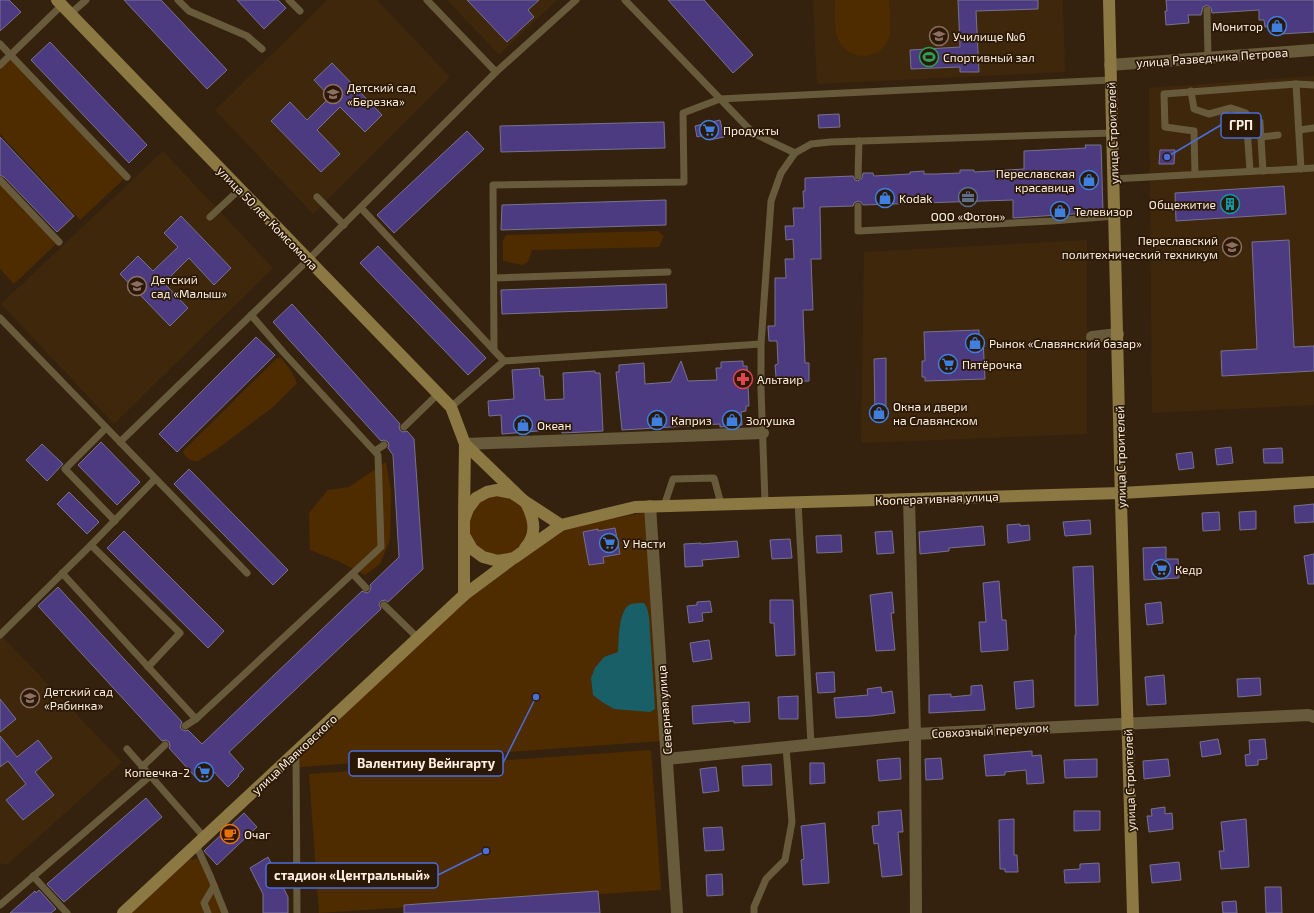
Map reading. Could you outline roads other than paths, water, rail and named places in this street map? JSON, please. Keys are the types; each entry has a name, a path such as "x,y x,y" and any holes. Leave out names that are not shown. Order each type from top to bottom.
{"main road":[{"name":"улица Строителей","path":"1109,0 1133,913"},
{"name":"улица 50 лет Комсомола","path":"63,6 451,407 465,444"},
{"path":"465,444 526,503 532,515 533,533 527,547 514,558"},
{"path":"464,595 464,520 468,509 476,498 487,492 497,490 512,493 562,525 514,558 498,561 483,558 472,549 464,535 464,520 465,444"},
{"name":"Кооперативная улица","path":"562,525 635,507 650,506 1121,493 1314,482"},
{"name":"улица Маяковского","path":"123,913 464,595 514,558"}],"street":[{"name":"улица Разведчика Петрова","path":"1110,65 1314,50"},
{"path":"1092,337 1118,334"},
{"path":"465,444 763,433"},
{"path":"908,499 915,734 916,913"},
{"name":"Северная улица","path":"650,506 677,913"},
{"name":"Совхозный переулок","path":"667,759 915,734 1309,715 1314,717"}],"lane":[{"path":"0,65 63,6 86,0"},
{"path":"178,0 189,11 246,36 262,49"},
{"path":"289,0 300,11"},
{"path":"427,0 496,72"},
{"path":"120,442 344,225 496,72 576,0"},
{"path":"625,0 753,133 795,153"},
{"path":"1207,10 1208,57"},
{"path":"0,44 127,177"},
{"path":"494,350 493,185 684,182 683,113 720,99 1110,80"},
{"path":"1195,174 1194,131 1165,127 1164,94 1296,84 1314,85"},
{"path":"1296,84 1301,169"},
{"path":"1191,91 1194,109 1209,114 1231,108 1246,113 1250,171"},
{"path":"1260,122 1263,171"},
{"path":"1299,130 1314,128"},
{"path":"765,502 761,344 772,201 781,173 795,153 811,144 1112,132"},
{"path":"1261,137 1278,135"},
{"path":"858,176 859,141"},
{"path":"1113,179 1314,168"},
{"path":"0,180 59,242"},
{"path":"210,217 240,189"},
{"path":"317,197 344,225"},
{"path":"858,206 858,231 1052,221 1114,216"},
{"path":"361,208 504,361"},
{"path":"494,278 668,272"},
{"path":"185,726 196,719 381,548 378,456 284,354 251,315"},
{"path":"0,318 247,573"},
{"path":"451,407 504,361 761,344"},
{"path":"404,427 438,394"},
{"path":"106,428 65,469 115,520"},
{"path":"374,452 384,445"},
{"path":"664,506 673,479 714,478 721,504"},
{"path":"0,635 155,479"},
{"path":"798,502 811,744"},
{"path":"91,545 180,634 148,667"},
{"path":"62,574 196,719"},
{"path":"352,574 366,588"},
{"path":"384,605 418,638"},
{"path":"142,767 165,745"},
{"path":"754,913 754,907 766,878 785,860 792,822 786,747"},
{"path":"127,749 150,776 200,842 214,886 225,913"},
{"path":"296,752 297,913"},
{"path":"0,905 150,776"},
{"path":"33,876 67,913"},
{"path":"208,913 204,903 214,886"}],"water":[{"path":"644,603 649,617 655,709 650,712 614,709 593,695 591,678 595,668 604,657 618,652 621,618 627,607 631,604"}],"place":[{"name":"Монитор","path":"1277,26"},
{"name":"Училище №6","path":"939,36"},
{"name":"Спортивный зал","path":"929,57"},
{"name":"Детский сад «Березка»","path":"333,94"},
{"name":"Продукты","path":"709,130"},
{"name":"ГРП","path":"1167,157"},
{"name":"Переславская красавица","path":"1089,180"},
{"name":"ООО «Фотон»","path":"968,197"},
{"name":"Kodak","path":"885,198"},
{"name":"Общежитие","path":"1230,204"},
{"name":"Телевизор","path":"1060,211"},
{"name":"Переславский политехнический техникум","path":"1232,247"},
{"name":"Детский сад «Малыш»","path":"137,286"},
{"name":"Рынок «Славянский базар»","path":"975,343"},
{"name":"Пятёрочка","path":"948,364"},
{"name":"Альтаир","path":"743,379"},
{"name":"Окна и двери на Славянском","path":"879,413"},
{"name":"Каприз","path":"657,420"},
{"name":"Золушка","path":"732,420"},
{"name":"Океан","path":"523,425"},
{"name":"У Насти","path":"609,543"},
{"name":"Кедр","path":"1161,569"},
{"name":"Валентину Вейнгарту","path":"536,697"},
{"name":"Детский сад «Рябинка»","path":"30,698"},
{"name":"Копеечка-2","path":"204,772"},
{"name":"Очаг","path":"230,834"},
{"name":"стадион «Центральный»","path":"486,851"}]}
